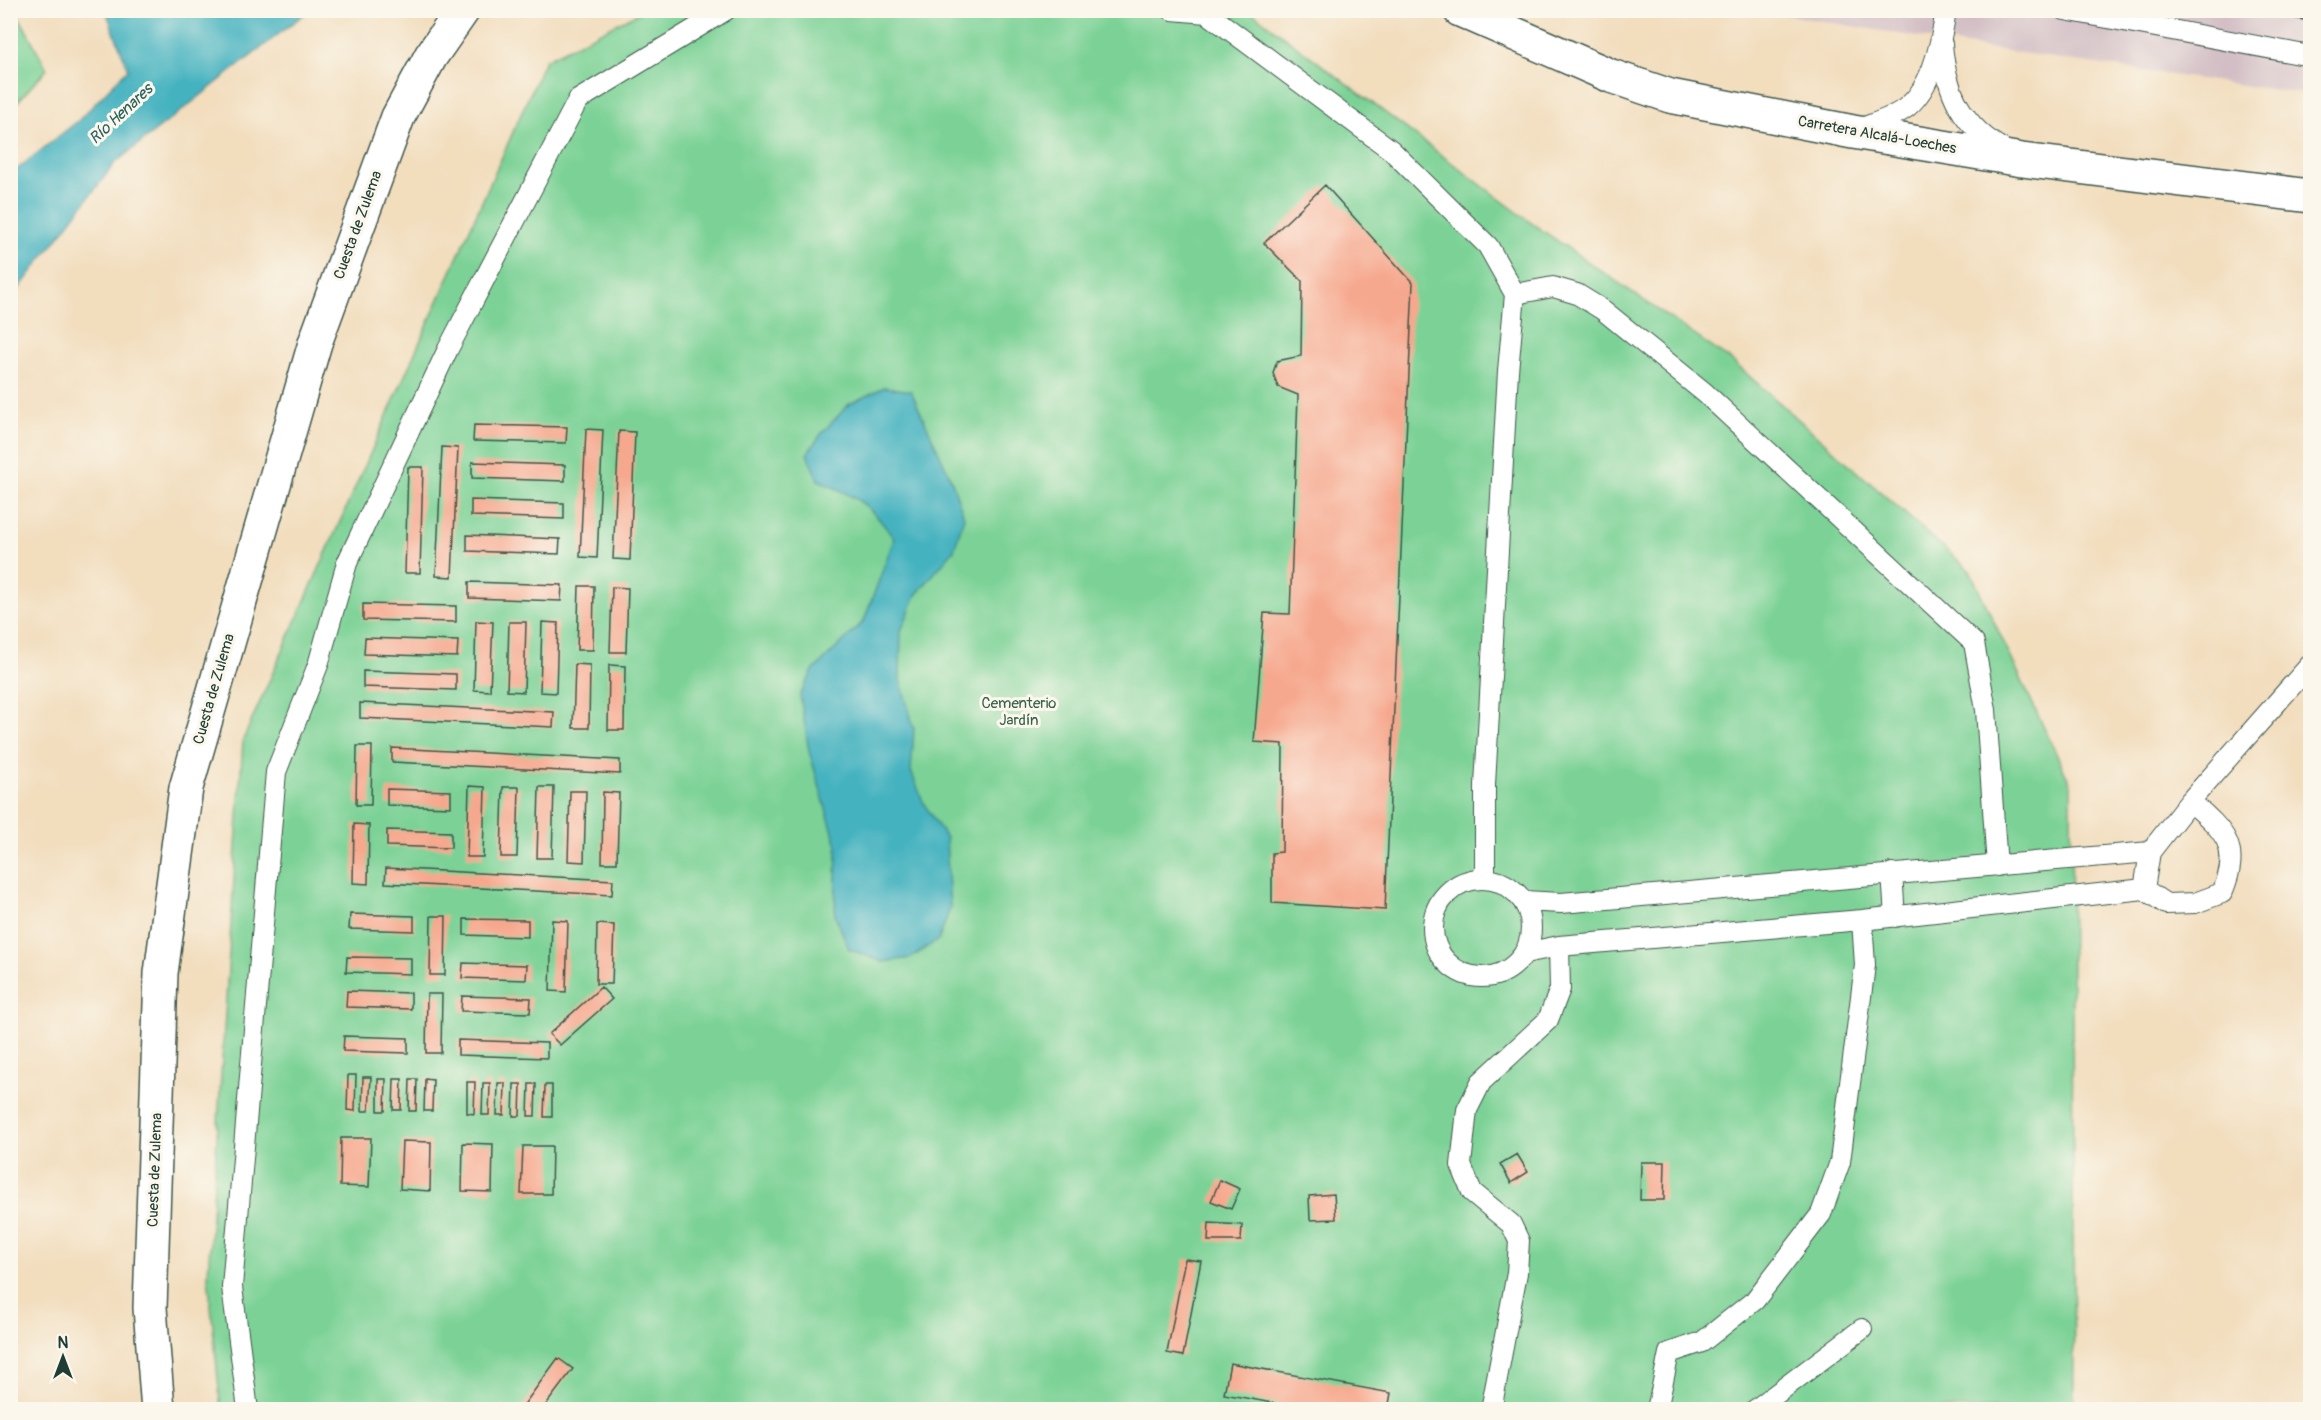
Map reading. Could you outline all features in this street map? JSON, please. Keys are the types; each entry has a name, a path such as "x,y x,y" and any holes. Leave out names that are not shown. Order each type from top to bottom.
{"street":[{"name":"Cuesta de Zulema","path":"158,1410 150,1308 161,973 186,788 315,343 398,117 431,56 463,10"},
{"name":"Carretera Alcalá-Loeches","path":"1460,10 1611,76 1670,96 1853,132 2022,160 2310,196"}],"lane":[{"path":"248,1410 232,1287 276,772 318,665 347,563 448,349 578,100 726,10"},
{"path":"1172,10 1207,13 1391,150 1488,246 1515,294 1507,383 1486,773 1485,878"},
{"path":"1946,10 1942,38 1944,66 1959,110 1987,141 2022,160"},
{"path":"2065,10 2310,56"},
{"path":"1853,132 1899,113 1917,98 1942,38"},
{"path":"1515,294 1553,287 1577,294 1603,310 1705,393 1974,643 1986,710 1997,866"},
{"path":"2144,889 2150,852 2190,801 2310,665"},
{"path":"1525,953 1559,946 1895,917 2144,889 2166,904 2194,903 2222,894 2232,870 2229,849 2218,826 2190,801"},
{"path":"1524,901 1561,903 2150,852"},
{"path":"1892,873 1895,917"},
{"path":"1485,878 1500,881 1514,889 1524,901 1532,927 1525,953 1513,967 1497,975 1479,977 1461,973 1445,961 1435,945 1432,926 1437,906 1449,891 1465,881 1485,878"},
{"path":"1657,1410 1669,1353 1702,1342 1755,1300 1821,1214 1840,1162 1865,965 1862,920"},
{"path":"1491,1410 1517,1273 1519,1241 1511,1224 1472,1192 1461,1166 1467,1110 1481,1082 1548,1020 1560,989 1559,946"},
{"path":"1755,1410 1862,1329"}],"shaded area":[{"path":"1762,11 2310,11 2310,95 1972,46"}],"green space":[{"path":"11,10 16,11 47,69 11,109"},
{"name":"Cementerio Jardín","path":"642,11 1250,11 1533,224 1732,361 1970,571 2071,785 2074,1409 221,1410 208,1275 243,740 545,60"}],"water":[{"name":"Río Henares","path":"106,11 308,11 115,163 11,299 11,174 79,120 128,69"},
{"path":"884,387 911,391 951,479 964,517 954,550 916,595 901,631 900,678 914,729 911,771 924,804 946,838 950,908 939,939 911,958 883,962 849,949 835,915 837,846 809,751 800,695 813,671 864,621 894,539 877,517 861,502 818,480 807,454 822,433 849,404"}],"building":[{"path":"2260,10 2310,10 2310,21 2260,12"},
{"path":"1325,185 1413,283 1385,910 1272,903 1272,853 1282,852 1283,744 1254,742 1264,613 1290,614 1298,395 1278,387 1273,373 1277,361 1301,356 1302,281 1264,243"},
{"path":"474,425 567,427 566,443 473,441"},
{"path":"586,429 603,430 597,558 580,557"},
{"path":"619,431 635,432 630,560 613,559"},
{"path":"442,447 458,448 452,577 436,576"},
{"path":"472,462 565,465 565,481 472,478"},
{"path":"408,467 423,467 420,573 405,573"},
{"path":"471,500 564,503 564,519 471,516"},
{"path":"467,535 560,539 559,554 467,551"},
{"path":"469,582 562,585 561,601 469,598"},
{"path":"579,586 594,586 593,650 577,650"},
{"path":"612,587 628,588 626,652 610,652"},
{"path":"363,604 456,606 456,622 363,620"},
{"path":"476,621 493,622 490,691 474,690"},
{"path":"509,622 526,622 524,692 507,691"},
{"path":"542,622 558,623 556,693 540,692"},
{"path":"365,638 458,641 457,657 364,654"},
{"path":"575,664 590,665 589,728 573,728"},
{"path":"609,665 625,666 624,730 608,730"},
{"path":"363,671 456,674 456,690 363,687"},
{"path":"360,703 554,712 553,727 360,718"},
{"path":"357,746 372,746 371,805 356,805"},
{"path":"392,748 620,760 620,774 392,762"},
{"path":"469,786 485,787 483,857 467,857"},
{"path":"503,787 519,787 517,857 501,857"},
{"path":"539,787 554,787 552,858 537,858"},
{"path":"387,789 451,791 451,807 387,805"},
{"path":"570,791 586,791 584,862 568,861"},
{"path":"603,792 619,793 617,863 602,863"},
{"path":"354,824 369,825 368,884 353,883"},
{"path":"387,830 451,832 451,848 387,846"},
{"path":"386,868 613,880 612,895 385,883"},
{"path":"350,914 414,916 414,931 349,929"},
{"path":"431,916 446,916 445,975 430,975"},
{"path":"464,919 528,920 528,937 464,935"},
{"path":"552,920 568,921 566,992 550,991"},
{"path":"597,924 614,925 612,984 596,984"},
{"path":"347,957 411,958 411,974 346,972"},
{"path":"463,963 527,965 526,980 462,978"},
{"path":"601,987 612,999 560,1045 549,1034"},
{"path":"347,991 411,993 411,1009 346,1007"},
{"path":"427,994 442,994 441,1053 426,1053"},
{"path":"462,996 531,998 530,1013 461,1011"},
{"path":"344,1036 408,1038 408,1053 343,1051"},
{"path":"458,1040 547,1043 547,1058 458,1055"},
{"path":"348,1075 356,1075 355,1111 347,1110"},
{"path":"363,1077 371,1077 369,1111 362,1111"},
{"path":"378,1079 386,1079 385,1111 378,1111"},
{"path":"394,1079 402,1079 401,1110 393,1110"},
{"path":"410,1079 417,1079 416,1111 409,1111"},
{"path":"425,1079 433,1080 432,1111 424,1111"},
{"path":"467,1082 475,1082 474,1114 467,1113"},
{"path":"483,1083 490,1083 489,1115 482,1115"},
{"path":"498,1083 505,1083 504,1115 497,1115"},
{"path":"514,1084 521,1084 520,1116 513,1116"},
{"path":"529,1084 536,1084 535,1116 528,1116"},
{"path":"545,1085 552,1085 552,1117 544,1117"},
{"path":"341,1138 371,1138 369,1187 340,1186"},
{"path":"402,1141 431,1142 430,1191 400,1189"},
{"path":"463,1143 493,1144 492,1192 462,1191"},
{"path":"523,1146 552,1146 551,1194 521,1194"},
{"path":"1517,1154 1528,1172 1511,1183 1500,1164"},
{"path":"1641,1162 1665,1162 1664,1200 1640,1200"},
{"path":"1220,1180 1240,1189 1231,1209 1211,1201"},
{"path":"1334,1194 1336,1219 1310,1220 1309,1196"},
{"path":"1209,1223 1242,1225 1241,1241 1208,1241"},
{"path":"1185,1259 1201,1261 1183,1356 1167,1353"},
{"path":"558,1358 573,1369 542,1410 520,1410"},
{"path":"1230,1363 1391,1393 1388,1410 1310,1410 1224,1394"}]}
